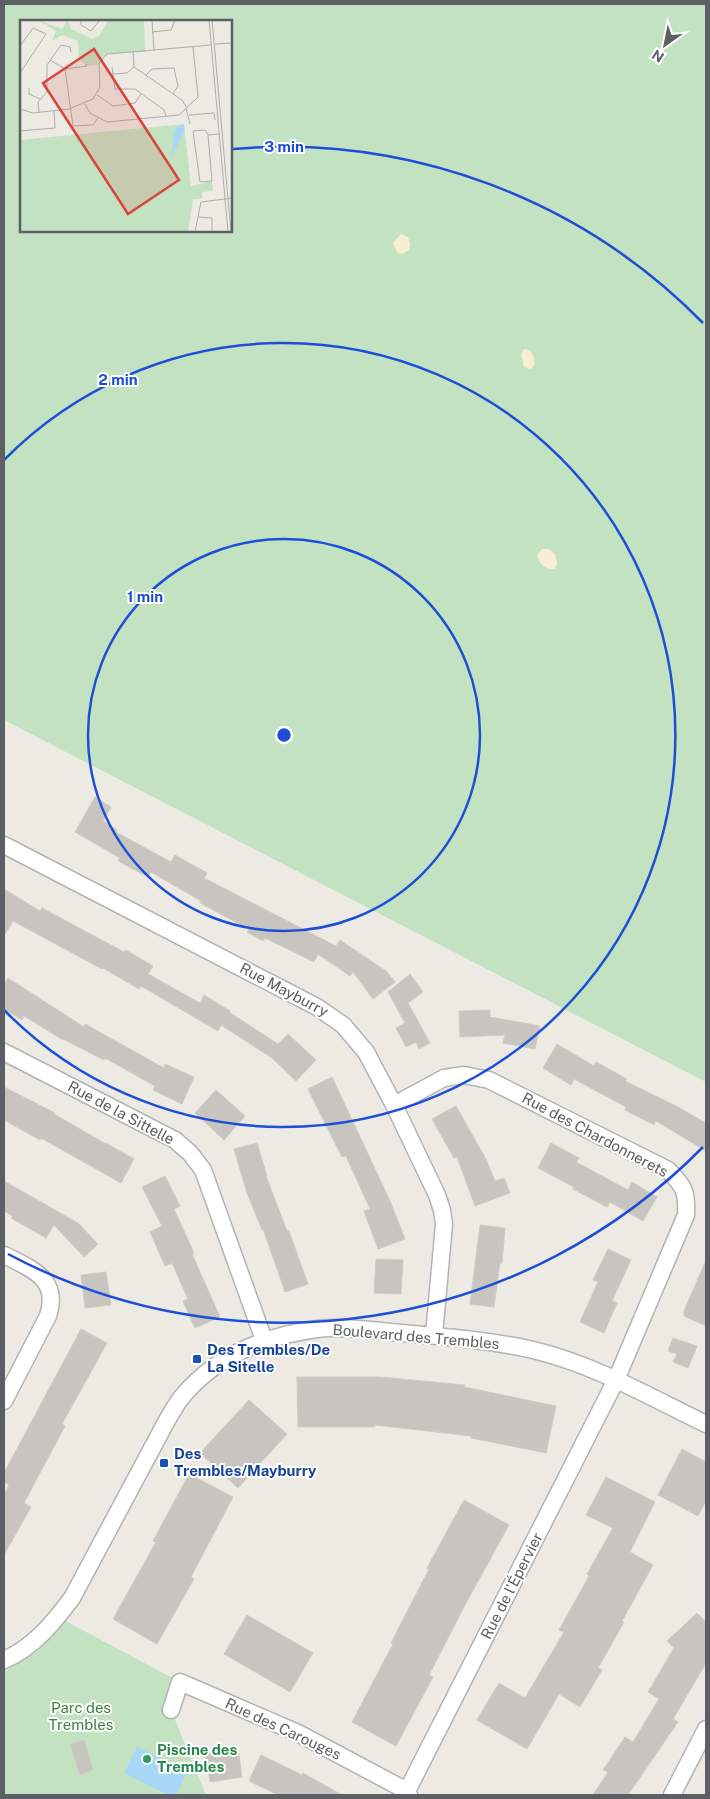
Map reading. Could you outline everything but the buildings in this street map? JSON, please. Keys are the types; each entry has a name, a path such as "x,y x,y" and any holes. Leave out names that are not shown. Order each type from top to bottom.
{"street":[{"name":"Rue Mayburry","path":"4,845 330,1015 343,1025 366,1052 394,1104 437,1195 442,1210 444,1224 434,1336"},
{"name":"Rue de la Sittelle","path":"4,1052 175,1140 190,1153 203,1170 264,1340"},
{"name":"Rue des Chardonnerets","path":"394,1104 444,1078 464,1075 489,1080 668,1170 679,1181 687,1197 686,1215 616,1380"},
{"path":"4,1255 32,1269 44,1279 50,1290 52,1304 48,1316 4,1401"},
{"name":"Boulevard des Trembles","path":"4,1660 27,1646 42,1633 58,1617 72,1598 165,1424 181,1398 221,1361 242,1349 264,1340 297,1332 329,1328 434,1336 503,1344 573,1363 616,1380 706,1424"},
{"name":"Rue de l'Épervier","path":"408,1793 616,1380"},
{"name":"Rue des Carouges","path":"171,1710 180,1682 298,1733 408,1793"},
{"path":"672,1795 706,1729"}],"green space":[{"path":"4,4 706,4 706,1082 4,720"},
{"name":"Parc des Trembles","path":"58,1617 180,1682 171,1710 206,1795 4,1795 4,1660"}],"sand":[{"path":"401,234 408,237 410,244 409,250 402,254 398,253 393,243"},
{"path":"524,349 527,349 534,358 534,366 531,369 524,367 521,354"},
{"path":"542,549 549,549 555,554 557,563 555,569 543,566 539,561 537,555"}],"water":[{"name":"Piscine des Trembles","path":"137,1747 188,1771 176,1795 168,1795 124,1773"}],"place":[{"name":"Des Trembles/De La Sitelle","path":"197,1359"},
{"name":"Des Trembles/Mayburry","path":"164,1463"},
{"name":"Piscine des Trembles","path":"147,1759"}]}
